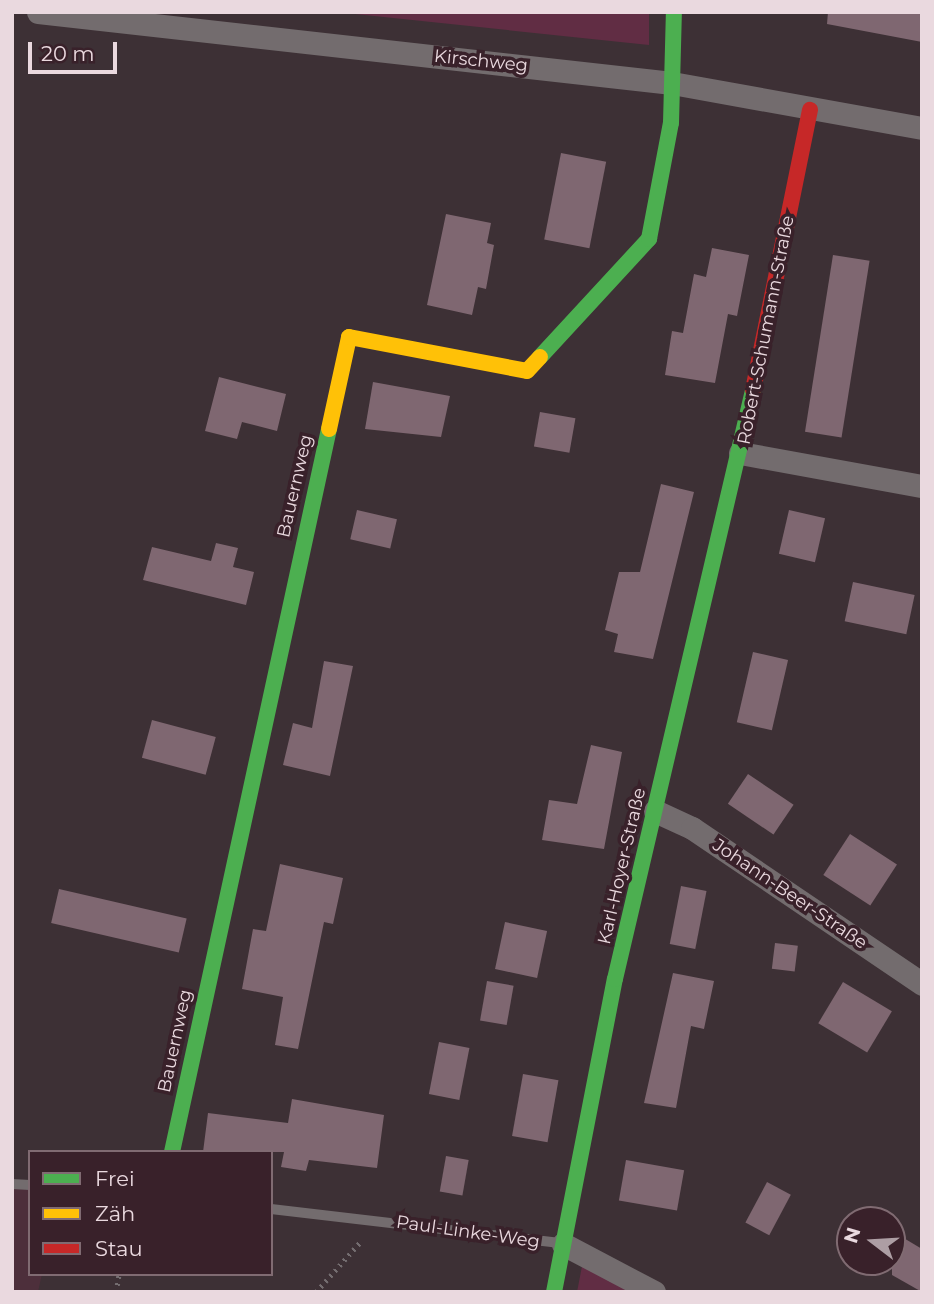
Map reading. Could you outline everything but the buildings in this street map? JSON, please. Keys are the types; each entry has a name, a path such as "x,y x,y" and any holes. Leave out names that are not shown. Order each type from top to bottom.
{"street":[{"name":"Kirschweg","path":"38,12 672,83 810,110 922,128"},
{"path":"672,83 674,12"},
{"name":"Bauernweg","path":"172,1150 349,337 527,371 649,239 672,83"},
{"name":"Robert-Schumann-Straße","path":"810,110 740,453 922,486"},
{"name":"Karl-Hoyer-Straße","path":"554,1292 655,811 740,453"},
{"name":"Johann-Beer-Straße","path":"655,811 692,828 922,984"},
{"name":"Paul-Linke-Weg","path":"563,1244 653,1292"}],"lane":[{"name":"Paul-Linke-Weg","path":"273,1209 563,1244"}],"path":[{"path":"316,1292 379,1220"}],"shaded area":[{"path":"336,12 649,12 649,45"},
{"path":"12,1184 28,1186 28,1276 42,1276 38,1292 12,1292"},
{"path":"584,1256 643,1292 577,1292"}],"traffic: fast":[{"path":"540,357 649,239 671,123 674,12"},
{"path":"554,1292 615,979 753,390"},
{"path":"172,1150 329,429"}],"traffic: slow":[{"path":"329,429 349,337 527,371 540,357"}],"traffic: jam":[{"path":"753,390 810,110"}]}
